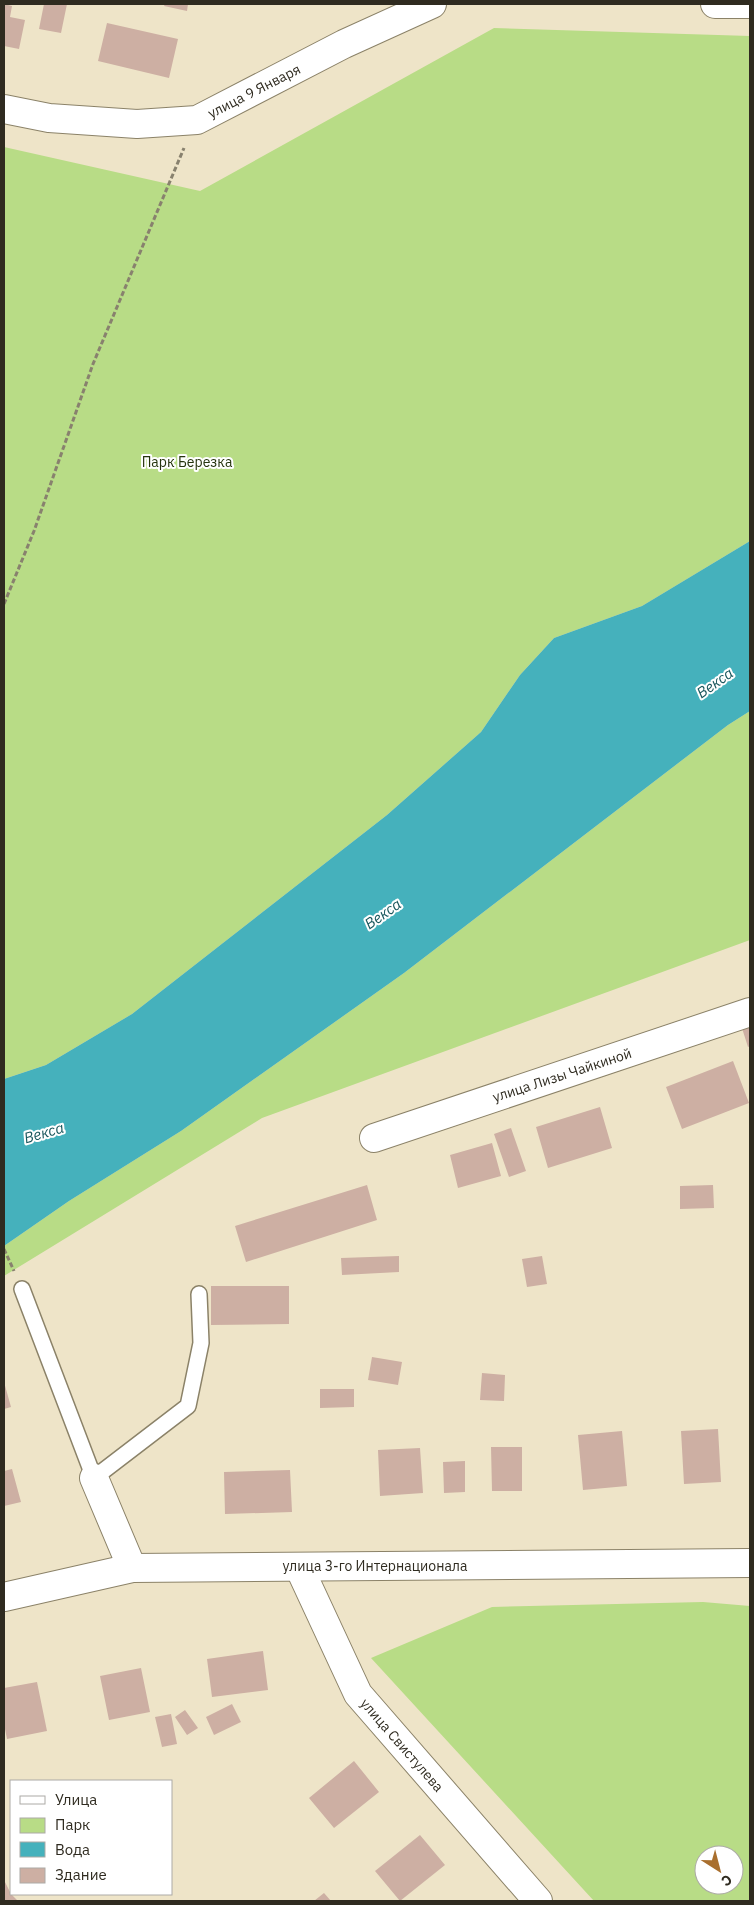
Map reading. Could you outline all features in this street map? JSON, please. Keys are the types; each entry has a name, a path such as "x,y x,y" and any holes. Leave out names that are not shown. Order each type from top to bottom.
{"street":[{"name":"улица 9 Января","path":"4,110 50,118 137,124 197,120 344,44 432,4"},
{"path":"715,4 750,4"},
{"name":"улица Лизы Чайкиной","path":"374,1138 750,1012"},
{"path":"94,1478 132,1568"},
{"name":"улица 3-го Интернационала","path":"4,1597 132,1568 750,1563"},
{"name":"улица Свистулева","path":"299,1567 358,1694 538,1901"}],"lane":[{"path":"22,1289 94,1478 188,1406 201,1343 199,1294"}],"path":[{"path":"4,604 34,531 93,364 197,120"}],"green space":[{"name":"Парк Березка","path":"494,28 750,36 750,541 642,606 554,638 520,675 481,732 387,815 132,1014 46,1065 4,1079 4,147 200,191"},
{"path":"750,711 750,940 262,1118 4,1276 4,1246 69,1201 181,1131 404,973 728,725"},
{"path":"703,1602 750,1606 750,1901 594,1901 371,1658 492,1607"}],"water":[{"name":"Векса","path":"750,541 750,711 728,725 404,973 181,1131 69,1201 4,1246 4,1079 46,1065 132,1014 387,815 481,732 520,675 554,638 642,606"}],"building":[{"path":"4,4 12,6 10,17 25,20 19,49 4,46"},
{"path":"44,4 67,4 61,33 39,29"},
{"path":"165,4 188,4 187,11 164,6"},
{"path":"107,23 178,39 169,78 98,61"},
{"path":"750,1022 750,1046 748,1047 741,1025"},
{"path":"733,1061 749,1103 682,1129 666,1087"},
{"path":"600,1107 612,1148 548,1168 536,1127"},
{"path":"511,1128 526,1171 509,1177 494,1134"},
{"path":"492,1143 501,1176 458,1188 450,1155"},
{"path":"367,1185 377,1220 246,1262 235,1226"},
{"path":"713,1185 714,1208 680,1209 680,1186"},
{"path":"399,1256 399,1272 342,1275 341,1258"},
{"path":"542,1256 547,1284 527,1287 522,1259"},
{"path":"211,1286 289,1286 289,1324 211,1325"},
{"path":"372,1357 402,1362 398,1385 368,1380"},
{"path":"482,1373 505,1375 504,1401 480,1400"},
{"path":"4,1382 11,1407 4,1409"},
{"path":"320,1389 354,1389 354,1407 320,1408"},
{"path":"718,1429 721,1482 684,1484 681,1431"},
{"path":"622,1431 627,1486 583,1490 578,1435"},
{"path":"491,1447 522,1447 522,1491 492,1491"},
{"path":"420,1448 423,1493 380,1496 378,1450"},
{"path":"465,1461 465,1492 444,1493 443,1462"},
{"path":"12,1469 21,1502 4,1506 4,1471"},
{"path":"290,1470 292,1512 225,1514 224,1472"},
{"path":"263,1651 268,1690 212,1697 207,1659"},
{"path":"141,1668 150,1712 109,1720 100,1676"},
{"path":"37,1682 47,1731 7,1739 4,1724 4,1688"},
{"path":"232,1704 241,1722 214,1735 206,1717"},
{"path":"185,1710 198,1728 187,1735 175,1717"},
{"path":"171,1714 177,1744 162,1747 155,1717"},
{"path":"354,1761 379,1792 334,1828 309,1798"},
{"path":"420,1835 445,1865 400,1901 375,1871"},
{"path":"4,1880 10,1895 18,1901 4,1901"},
{"path":"324,1893 331,1901 314,1901"}]}
